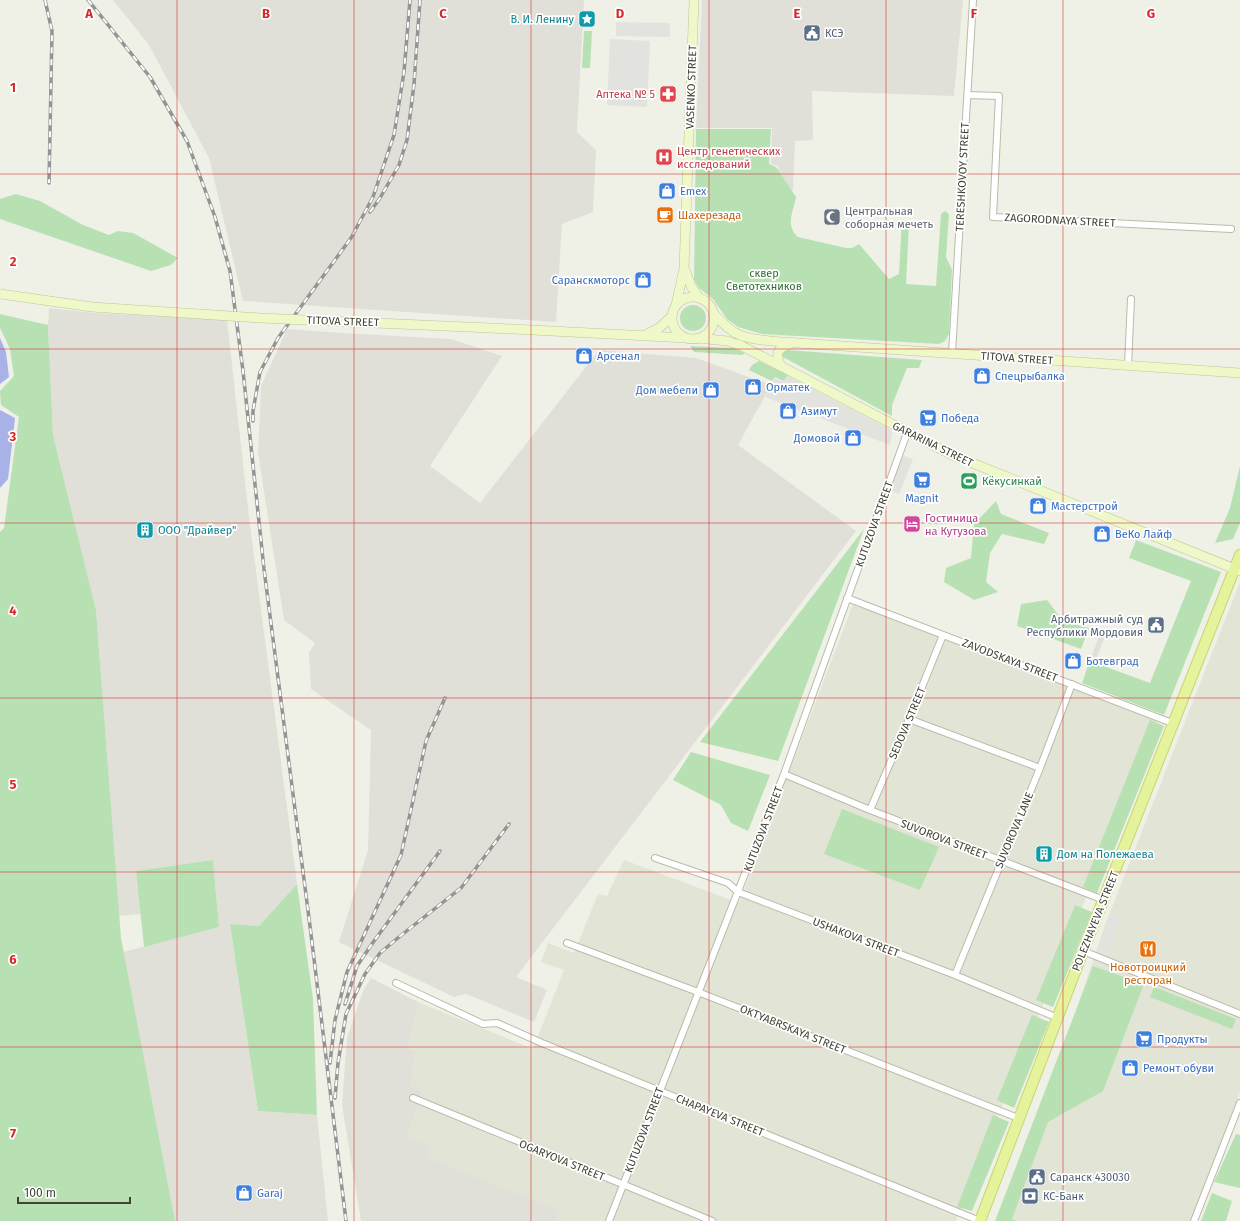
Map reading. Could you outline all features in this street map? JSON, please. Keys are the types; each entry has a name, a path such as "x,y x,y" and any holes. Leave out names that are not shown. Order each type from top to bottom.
{"main road":[{"name":"VASENKO STREET","path":"676,305 681,290 684,269 694,0"},
{"name":"VASENKO STREET","path":"684,269 691,286 699,298"},
{"name":"TITOVA STREET","path":"0,294 92,308 306,320 687,338"},
{"path":"644,336 659,328 672,316 676,305 687,298 699,298 708,304 713,313 713,322 709,330 702,336 698,338 687,338 682,336 674,327 672,316"},
{"name":"TITOVA STREET","path":"713,313 732,330 740,335 750,338 794,343 1240,373"},
{"path":"732,330 754,352"},
{"name":"GARARINA STREET","path":"698,338 727,341 740,345 950,454 1237,570"},
{"path":"781,366 777,353 780,348 794,343"},
{"name":"POLEZHAYEVA STREET","path":"980,1221 1018,1118 1172,724 1237,570 1240,555"}],"street":[{"name":"TERESHKOVOY STREET","path":"952,353 973,0"},
{"name":"ZAGORODNAYA STREET","path":"968,95 999,96 993,217 1231,230"},
{"path":"1128,365 1131,299"},
{"name":"KUTUZOVA STREET","path":"609,1221 784,774 907,433"},
{"name":"ZAVODSKAYA STREET","path":"847,598 1172,724"},
{"name":"SEDOVA STREET","path":"870,810 910,719 943,635"},
{"name":"SUVOROVA LANE","path":"955,975 1040,768 1072,684"},
{"path":"910,719 1040,768"},
{"name":"SUVOROVA STREET","path":"784,774 870,810 1104,900"},
{"name":"USHAKOVA STREET","path":"655,858 728,883 738,892 955,975 1058,1018"},
{"name":"OKTYABRSKAYA STREET","path":"567,943 698,992 1018,1118"},
{"path":"1083,952 1240,1014"},
{"name":"CHAPAYEVA STREET","path":"396,983 483,1024 497,1023 542,1043 980,1221"},
{"name":"OGARYOVA STREET","path":"413,1098 712,1221"},
{"path":"1194,1221 1240,1102"}],"shaded area":[{"path":"113,0 584,0 577,132 596,150 593,212 562,224 556,322 243,301 209,158 149,45"},
{"path":"702,0 963,0 954,96 812,91 813,140 795,141 793,190 781,189 778,166 771,164 772,128 696,128"},
{"path":"616,22 670,23 670,37 616,36"},
{"path":"610,39 650,41 647,107 607,105"},
{"path":"49,308 94,313 227,320 249,517 297,884 259,926 230,924 258,1111 317,1115 328,1221 175,1221 123,952 219,927 213,860 136,871 141,914 119,916 96,610 53,435 48,325"},
{"path":"287,329 451,339 502,356 430,466 480,503 599,350 696,358 771,385 738,445 856,531 516,977 547,990 534,1022 466,994 454,997 339,942 368,850 371,730 311,689 309,653 315,643 284,620 258,453 261,386"},
{"path":"788,376 891,430 892,434 890,445 765,397 775,378 784,382"},
{"path":"899,455 913,459 899,494 886,490"},
{"path":"1240,582 1240,1092 1190,1221 1005,1221 1105,925"},
{"path":"853,604 1157,721 956,1221 555,1221 559,1211 428,1157 407,1137 423,1091 411,1086 415,1053 408,1049 418,1002 533,1049 564,970 541,962 548,943 574,953 598,894 607,896 624,860 739,903"},
{"path":"1100,634 1105,636 1090,675 1085,673"},
{"path":"1112,913 1122,917 1108,955 1097,951"},
{"path":"371,978 418,1002 408,1049 415,1052 411,1086 423,1091 407,1137 432,1147 428,1157 560,1211 555,1221 361,1221 342,1105 347,1038 363,991"}],"green space":[{"path":"584,31 592,31 590,68 582,68"},
{"name":"сквер Светотехников","path":"696,129 771,129 769,164 776,167 796,197 791,218 794,232 798,237 846,248 852,248 859,244 889,279 899,274 902,220 909,223 906,284 936,286 941,214 945,211 949,214 946,257 952,270 949,334 945,341 939,344 762,334 738,327 727,319 713,299 699,288 694,280"},
{"path":"16,194 40,201 83,225 109,235 118,231 133,233 178,258 171,265 151,271 0,219 0,199"},
{"path":"693,305 702,309 706,318 702,327 693,331 684,327 680,318 684,309"},
{"path":"0,314 48,325 53,435 96,610 121,938 175,1221 0,1221 0,532 4,528 19,417 1,405 0,391 14,376 10,349 0,328"},
{"path":"690,346 733,348 745,353 742,355 694,352"},
{"path":"787,350 922,360 919,368 907,368 892,405 892,416 783,357 782,354"},
{"path":"759,361 788,375 784,381 775,377 772,381 749,370 752,365"},
{"path":"1240,466 1240,523 1233,539 1215,543 1230,508"},
{"path":"996,501 1001,514 1049,533 1044,544 1002,534 990,553 986,582 998,592 974,600 944,582 946,568 971,558 974,524"},
{"path":"864,529 778,761 700,742"},
{"path":"1136,540 1221,572 1164,715 1082,683 1090,661 1150,683 1191,581 1129,558"},
{"path":"1047,600 1063,621 1089,628 1081,649 1017,626 1021,604"},
{"path":"1150,720 1164,726 1097,893 1083,887"},
{"path":"691,752 770,775 748,831 731,823 721,805 673,780"},
{"path":"842,809 939,847 920,890 824,854"},
{"path":"213,860 219,927 144,947 136,871"},
{"path":"297,884 313,999 317,1115 258,1111 230,924 259,926"},
{"path":"1075,905 1092,912 1053,1007 1036,1000"},
{"path":"1093,966 1144,984 1103,1091 1048,1122 1012,1219 1016,1221 995,1221"},
{"path":"1154,987 1236,1019 1232,1029 1150,997"},
{"path":"1032,1015 1049,1022 1014,1108 997,1100"},
{"path":"993,1115 1009,1122 972,1211 957,1207"},
{"path":"1236,1134 1240,1135 1240,1188 1214,1182"},
{"path":"1212,1193 1232,1201 1226,1221 1201,1221"}],"water":[{"path":"0,338 6,352 9,377 0,384"},
{"path":"0,410 15,418 8,479 0,488"}],"railway":[{"path":"45,0 52,31 49,183"},
{"path":"88,0 150,77 187,141 215,217 230,271 243,371 264,569 346,1221"},
{"path":"253,421 253,411 260,372 278,338 351,238 373,197 394,135 404,72 410,0"},
{"path":"370,212 399,165 407,140 414,84 420,0"},
{"path":"330,1063 335,1020 347,972 401,855 426,741 445,698"},
{"path":"335,1098 338,1063 346,1014 365,974 380,953 461,888 509,824"},
{"path":"345,1004 357,966 440,851"}],"place":[{"name":"В. И. Ленину","path":"587,19"},
{"name":"КСЭ","path":"812,33"},
{"name":"Аптека № 5","path":"668,94"},
{"name":"Центр генетических исследований","path":"664,157"},
{"name":"Emex","path":"667,191"},
{"name":"Шахерезада","path":"665,215"},
{"name":"Центральная соборная мечеть","path":"832,217"},
{"name":"Саранскмоторс","path":"643,280"},
{"name":"Арсенал","path":"584,356"},
{"name":"Спецрыбалка","path":"982,376"},
{"name":"Орматек","path":"753,387"},
{"name":"Дом мебели","path":"711,390"},
{"name":"Азимут","path":"788,411"},
{"name":"Победа","path":"928,418"},
{"name":"Домовой","path":"853,438"},
{"name":"Magnit","path":"922,480"},
{"name":"Кёкусинкай","path":"969,481"},
{"name":"Мастерстрой","path":"1038,506"},
{"name":"Гостиница на Кутузова","path":"912,524"},
{"name":"ООО \"Драйвер\"","path":"145,530"},
{"name":"ВеКо Лайф","path":"1102,534"},
{"name":"Арбитражный суд Республики Мордовия","path":"1156,625"},
{"name":"Ботевград","path":"1073,661"},
{"name":"Дом на Полежаева","path":"1044,854"},
{"name":"Новотроицкий ресторан","path":"1148,949"},
{"name":"Продукты","path":"1144,1039"},
{"name":"Ремонт обуви","path":"1130,1068"},
{"name":"Саранск 430030","path":"1037,1177"},
{"name":"Garaj","path":"244,1193"},
{"name":"КС-Банк","path":"1030,1196"}]}
